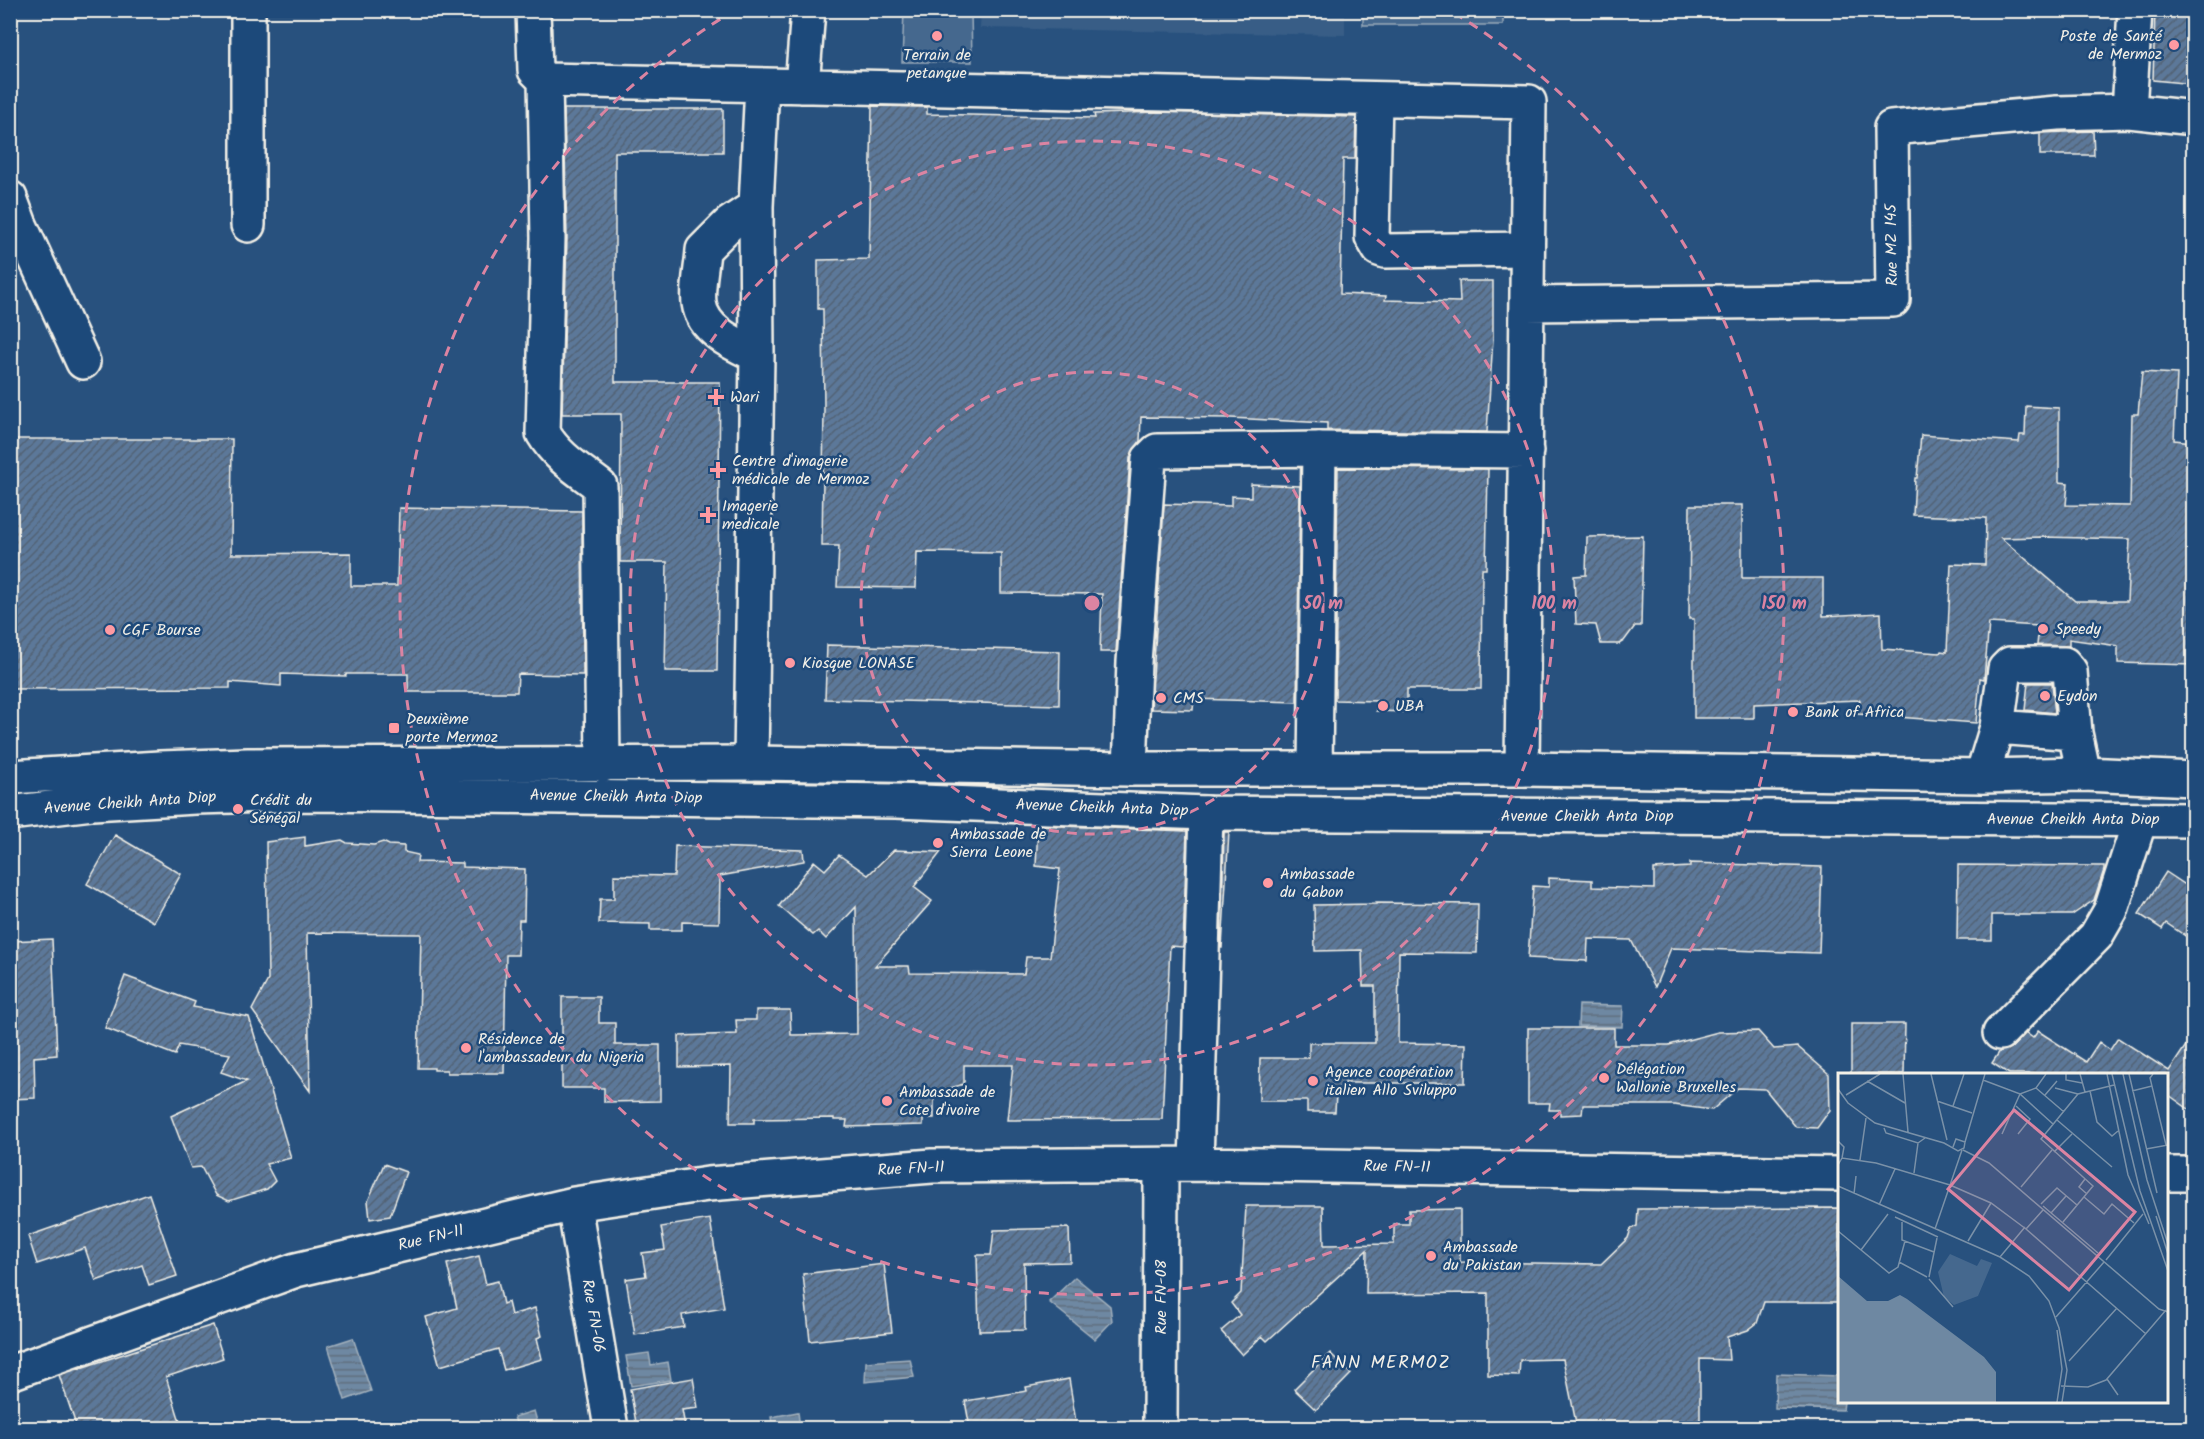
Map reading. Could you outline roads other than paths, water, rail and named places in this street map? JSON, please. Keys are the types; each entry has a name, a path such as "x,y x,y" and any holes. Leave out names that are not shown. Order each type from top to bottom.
{"street":[{"path":"248,10 248,225"},
{"path":"533,10 535,70 545,80 1529,102 1522,769"},
{"path":"802,86 808,10"},
{"path":"2129,111 2135,10"},
{"path":"545,80 548,238 543,433 552,448 566,462 600,486 603,765"},
{"path":"751,763 757,356 756,207 762,85"},
{"path":"1375,99 1371,237 1379,249 1385,251 1527,249"},
{"name":"Rue MZ 145","path":"1527,304 1893,300 1891,128 2057,113 2129,111 2193,118"},
{"path":"10,198 20,225 83,362"},
{"path":"756,207 729,224 703,250 699,304 708,324 725,340 757,356"},
{"path":"1130,769 1134,662 1151,455 1157,451 1319,449 1526,452"},
{"path":"1315,768 1319,449"},
{"path":"1982,776 1997,727 2005,669 2010,664 2064,664 2070,671 2075,732 2084,774"},
{"path":"1997,727 2075,732"},
{"name":"Avenue Cheikh Anta Diop","path":"10,777 248,765 751,763 1130,769 1522,769 1982,776 2084,774 2193,779"},
{"name":"Avenue Cheikh Anta Diop","path":"10,813 126,801 312,794 896,801 1206,813 2193,820"},
{"path":"1196,1164 1206,813"},
{"path":"2000,1033 2096,936 2111,910 2140,820"},
{"name":"Rue FN-11","path":"10,1373 296,1270 574,1204 708,1184 932,1166 1196,1164 1838,1174"},
{"name":"Rue FN-08","path":"1160,1428 1161,1165"},
{"path":"2168,1174 2193,1174"},
{"name":"Rue FN-06","path":"574,1204 611,1428"}],"place":[{"name":"Terrain de petanque","path":"937,36"},
{"name":"Poste de Santé de Mermoz","path":"2174,45"},
{"name":"Wari","path":"716,397"},
{"name":"Centre d'imagerie médicale de Mermoz","path":"718,470"},
{"name":"Imagerie medicale","path":"708,515"},
{"name":"Speedy","path":"2043,629"},
{"name":"CGF Bourse","path":"110,630"},
{"name":"Kiosque LONASE","path":"790,663"},
{"name":"Eydon","path":"2045,696"},
{"name":"CMS","path":"1161,698"},
{"name":"UBA","path":"1383,706"},
{"name":"Bank of Africa","path":"1793,712"},
{"name":"Deuxième porte Mermoz","path":"394,728"},
{"name":"Crédit du Sénégal","path":"238,809"},
{"name":"Ambassade de Sierra Leone","path":"938,843"},
{"name":"Ambassade du Gabon","path":"1268,883"},
{"name":"Résidence de l'ambassadeur du Nigeria","path":"466,1048"},
{"name":"Délégation Wallonie Bruxelles","path":"1604,1078"},
{"name":"Agence coopération italien Allo Sviluppo","path":"1313,1081"},
{"name":"Ambassade de Cote d'ivoire","path":"887,1101"},
{"name":"Ambassade du Pakistan","path":"1431,1256"}],"district":[{"name":"FANN MERMOZ","path":"1381,1363"}]}
